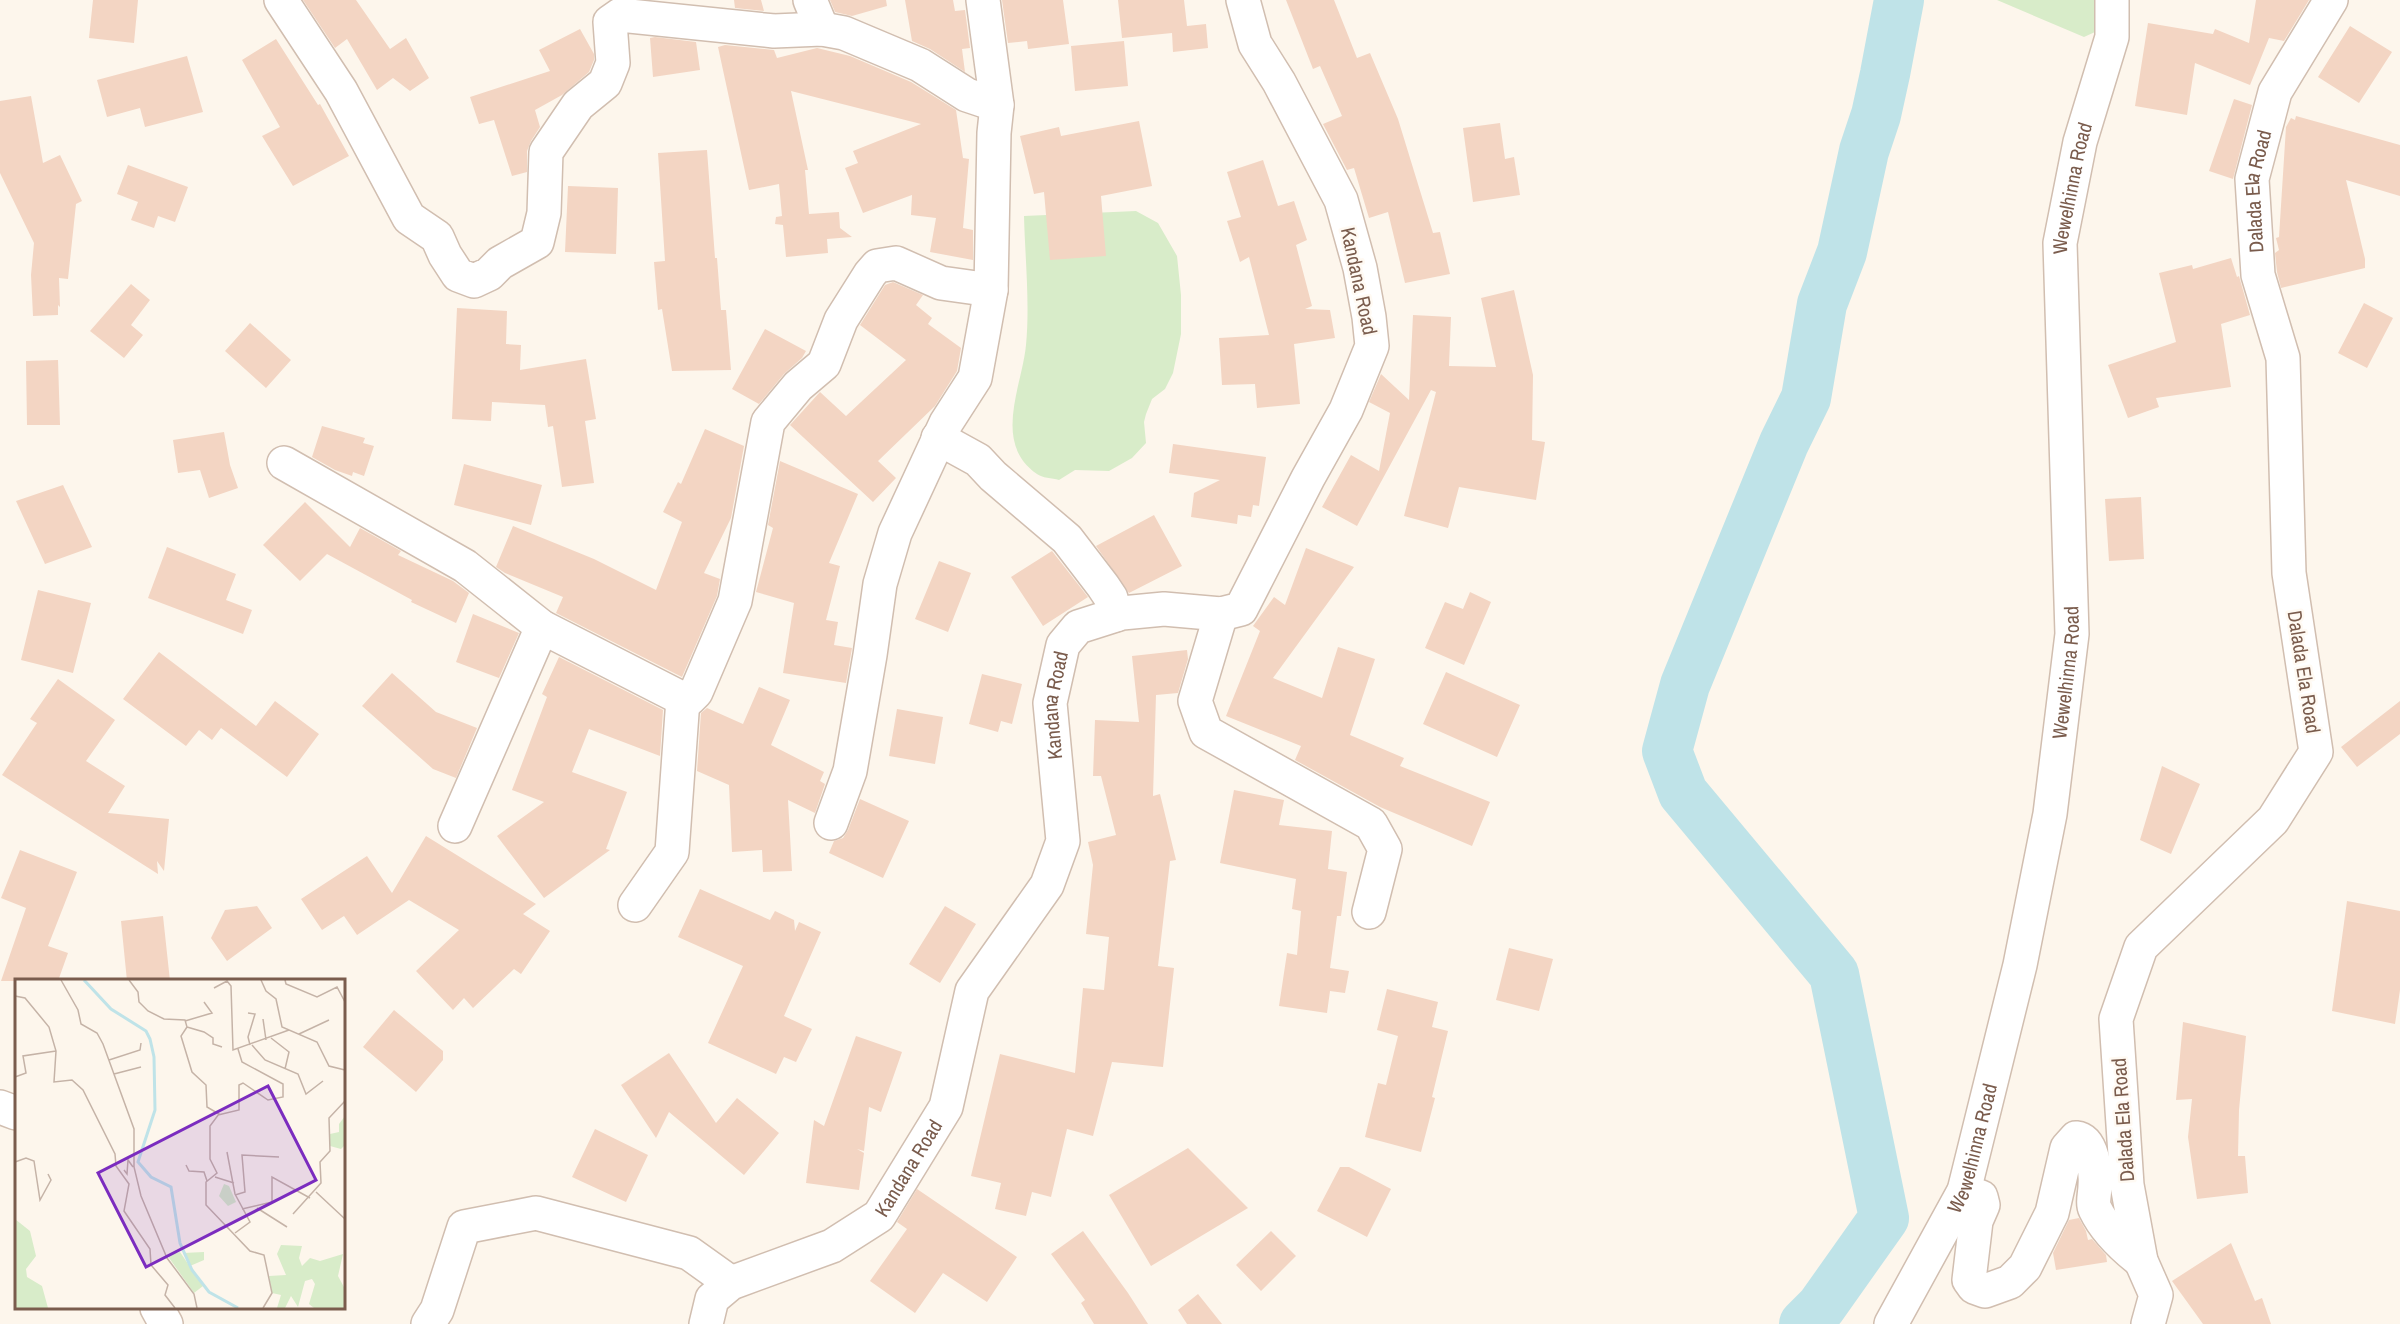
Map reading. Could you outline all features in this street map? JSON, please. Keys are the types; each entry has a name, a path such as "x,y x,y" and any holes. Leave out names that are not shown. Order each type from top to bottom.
{"street":[{"path":"281,0 341,91 409,218 437,237 445,255 458,274 474,281 489,274 500,263 537,242 544,213 546,152 578,105 605,82 614,63 610,22 620,15 774,31 816,15 844,33 920,65 967,95 997,105"},
{"path":"831,823 850,771 880,584 895,533 938,438 975,378 991,290 994,133 997,105 983,0"},
{"name":"Kandana Road","path":"706,1324 712,1299 731,1283 832,1246 879,1216 946,1107 972,991 1047,885 1063,842 1050,703 1063,645 1078,627 1116,615 1164,609 1221,614 1241,609 1308,478 1347,410 1372,346 1360,268 1341,200 1279,81 1255,44 1244,0"},
{"name":"Wewelhinna Road","path":"1891,1324 1964,1191 2020,965 2050,814 2072,634 2061,243 2080,142 2112,37 2112,0"},
{"name":"Dalada Ela Road","path":"2148,1324 2156,1295 2141,1261 2127,1185 2116,1019 2141,947 2273,820 2316,752 2289,573 2283,358 2258,275 2252,179 2275,92 2331,0"},
{"path":"284,463 465,566 542,627 683,699 689,699 696,692 735,601 768,422 798,386 824,364 841,320 870,274 877,266 896,263 941,283 991,290"},
{"path":"938,438 978,460 993,476 1067,539 1103,586 1116,615"},
{"path":"1221,614 1195,701 1206,732 1371,824 1385,849 1369,912"},
{"path":"455,826 542,627"},
{"path":"635,905 672,852 683,699"},
{"path":"0,1107 15,1113"},
{"path":"1964,1191 1981,1197 1983,1205 1976,1221 1969,1280 1974,1287 1985,1291 2010,1282 2025,1267 2052,1213 2067,1148 2076,1138 2081,1138 2086,1142 2094,1163 2096,1183 2094,1207 2122,1246 2141,1261"},
{"path":"428,1324 436,1310 464,1227 536,1213 690,1253 731,1283"},
{"path":"158,1309 166,1324"}],"green space":[{"path":"1997,0 2096,0 2099,12 2095,32 2084,37"},
{"path":"1136,211 1158,223 1177,256 1181,295 1181,334 1173,373 1165,389 1152,399 1144,422 1146,443 1132,458 1109,471 1075,470 1059,480 1042,476 1023,461 1016,447 1013,431 1013,414 1027,329 1024,216"}],"building":[{"path":"93,0 138,0 134,43 89,38"},
{"path":"303,0 356,0 390,49 406,38 429,78 410,91 393,78 377,90 347,39 335,48"},
{"path":"734,0 761,0 764,11 735,8"},
{"path":"830,0 886,0 887,6 852,16 835,12"},
{"path":"905,0 953,0 955,11 965,10 970,48 962,49 965,72 930,49 912,41"},
{"path":"1002,0 1063,0 1069,44 1028,49 1027,41 1008,43"},
{"path":"1118,0 1184,0 1187,26 1206,24 1208,48 1173,52 1172,33 1122,38"},
{"path":"1286,0 1334,0 1357,58 1370,53 1398,119 1433,233 1440,232 1450,274 1405,283 1388,212 1369,218 1354,168 1347,170 1323,124 1342,116 1320,66 1313,69"},
{"path":"2256,0 2309,0 2284,41 2269,38 2250,85 2195,63 2187,115 2135,106 2148,23 2213,34 2215,29 2249,43"},
{"path":"2350,26 2392,52 2359,103 2318,77"},
{"path":"580,29 594,54 589,72 562,95 535,110 540,127 527,151 527,172 512,176 494,120 479,124 470,97 550,71 539,50"},
{"path":"650,38 696,42 700,70 653,77"},
{"path":"276,39 318,105 320,104 349,156 293,186 262,136 280,127 242,60"},
{"path":"1124,41 1128,86 1075,91 1071,46"},
{"path":"725,45 774,50 777,58 817,48 850,56 911,82 956,110 963,158 969,159 963,228 973,230 973,260 930,252 936,218 911,215 912,195 863,213 845,168 858,163 853,151 921,124 791,91 808,170 805,170 809,214 839,212 840,228 852,237 827,239 828,253 786,257 783,225 775,224 776,217 782,216 779,184 749,190 718,47"},
{"path":"187,56 203,112 145,127 140,108 107,117 97,80"},
{"path":"31,96 43,163 60,155 82,201 76,204 68,279 59,278 58,315 33,316 31,275 34,243 0,173 0,101"},
{"path":"2234,99 2252,105 2233,179 2209,171"},
{"path":"2296,116 2400,145 2400,196 2346,180 2365,259 2365,268 2281,288 2275,253 2279,250 2276,238 2279,237 2286,127 2291,118 2295,120"},
{"path":"1139,121 1152,186 1101,196 1106,256 1050,260 1044,192 1034,194 1020,136 1059,127 1061,136"},
{"path":"1500,123 1505,159 1514,157 1520,195 1473,202 1463,128"},
{"path":"707,150 715,258 717,258 721,310 726,310 731,370 672,371 662,309 658,310 654,262 665,261 658,153"},
{"path":"1263,160 1278,206 1294,201 1307,240 1296,245 1312,306 1305,309 1330,310 1335,338 1294,344 1300,404 1257,408 1255,384 1222,385 1219,338 1269,335 1249,257 1240,262 1227,221 1241,217 1227,172"},
{"path":"128,165 188,187 175,222 158,216 154,228 131,220 138,202 117,194"},
{"path":"568,186 618,188 616,254 565,252"},
{"path":"2231,258 2237,277 2239,276 2250,315 2221,324 2231,387 2156,398 2159,407 2128,418 2108,365 2176,342 2159,273 2192,265 2193,269"},
{"path":"893,282 923,295 916,305 932,318 928,324 961,348 957,371 935,406 878,461 896,478 873,502 790,425 820,392 846,416 906,360 860,325 885,285"},
{"path":"131,284 150,300 131,325 143,335 124,358 90,331"},
{"path":"1514,290 1533,375 1532,440 1545,442 1536,500 1459,487 1448,528 1404,516 1436,392 1431,390 1357,526 1322,507 1351,455 1379,471 1390,413 1369,402 1381,374 1409,400 1413,315 1451,317 1449,366 1496,367 1481,298"},
{"path":"2364,303 2393,318 2367,368 2338,353"},
{"path":"457,308 507,311 506,344 521,345 520,370 586,359 596,419 585,421 594,483 562,487 553,426 548,427 545,405 492,402 491,421 452,419"},
{"path":"250,323 291,360 266,388 225,351"},
{"path":"765,329 806,351 759,404 732,389"},
{"path":"58,360 60,425 27,425 26,361"},
{"path":"322,426 365,438 363,443 374,446 364,476 353,472 352,476 335,470 312,457"},
{"path":"705,429 744,446 731,518 704,573 720,579 717,596 682,677 556,613 563,597 496,567 513,526 594,559 656,590 682,522 663,512 678,482 681,484"},
{"path":"224,432 230,465 238,488 209,498 200,470 178,473 173,440"},
{"path":"1173,444 1266,457 1259,506 1253,505 1251,517 1238,515 1237,524 1191,517 1194,493 1220,480 1169,473"},
{"path":"780,461 858,494 829,563 840,566 826,620 838,622 834,645 852,648 846,683 783,673 794,603 756,592 773,528 768,525"},
{"path":"464,464 542,485 531,525 454,505"},
{"path":"63,485 92,547 45,564 16,501"},
{"path":"2141,497 2144,559 2109,561 2105,499"},
{"path":"305,502 350,547 360,528 401,551 398,555 453,581 469,593 456,623 411,602 412,600 327,554 300,581 263,545"},
{"path":"1154,515 1182,566 1129,593 1096,546"},
{"path":"167,547 236,574 226,600 252,610 243,634 148,598"},
{"path":"1306,548 1354,567 1273,678 1322,698 1338,647 1375,659 1350,735 1404,758 1400,766 1490,802 1472,846 1380,807 1295,760 1301,746 1226,716 1260,631 1253,626 1274,597 1285,605"},
{"path":"1052,551 1088,597 1043,626 1011,577"},
{"path":"939,561 971,573 948,632 915,619"},
{"path":"38,590 91,603 73,673 21,660"},
{"path":"1470,592 1491,602 1464,665 1425,648 1445,602 1463,609"},
{"path":"473,614 519,633 499,678 456,662"},
{"path":"1187,650 1188,659 1178,693 1156,695 1153,796 1160,794 1176,860 1170,861 1158,966 1174,968 1163,1067 1112,1062 1093,1136 1067,1129 1051,1197 1032,1192 1026,1216 995,1209 1001,1183 971,1176 1000,1054 1075,1073 1083,988 1104,990 1109,937 1086,934 1093,865 1088,842 1116,835 1101,776 1093,776 1095,720 1139,722 1132,656"},
{"path":"159,652 256,726 275,701 319,734 287,777 221,728 212,740 199,730 186,746 123,699"},
{"path":"559,657 663,710 660,756 589,729 572,772 627,792 606,849 610,850 544,898 497,836 544,802 512,790 547,697 542,694"},
{"path":"1446,672 1520,705 1497,757 1423,724"},
{"path":"392,673 436,712 477,728 456,778 433,769 362,706"},
{"path":"982,674 1022,684 1012,724 1001,721 998,732 969,724"},
{"path":"58,679 115,720 86,761 125,786 108,813 169,819 164,871 157,861 158,874 2,775 37,723 30,719"},
{"path":"759,687 790,700 771,745 824,772 820,781 825,784 815,813 788,800 792,871 763,872 762,850 732,852 729,785 697,771 701,713 707,708 743,724"},
{"path":"2400,701 2400,734 2357,767 2341,747"},
{"path":"897,709 943,717 935,764 889,756"},
{"path":"2162,766 2200,784 2171,854 2140,840"},
{"path":"1234,790 1284,800 1279,825 1332,831 1328,869 1347,872 1341,916 1337,916 1330,968 1349,971 1345,993 1330,991 1327,1013 1279,1006 1287,953 1297,955 1301,911 1292,909 1296,879 1220,863"},
{"path":"860,799 909,821 883,878 829,853 834,841 843,838 848,830"},
{"path":"426,836 536,904 523,914 550,931 521,974 514,969 473,1008 464,998 453,1010 416,971 459,930 409,900 357,935 344,916 322,930 301,899 367,856 392,893"},
{"path":"20,850 77,872 48,946 68,953 59,979 1,981 26,908 1,898"},
{"path":"700,889 770,920 775,911 794,920 795,931 799,922 821,932 784,1016 812,1029 796,1062 784,1057 776,1074 708,1043 743,966 678,937"},
{"path":"2347,901 2400,911 2400,990 2395,1024 2332,1011"},
{"path":"257,906 272,928 227,961 211,938 225,910"},
{"path":"945,906 976,924 940,983 909,964"},
{"path":"163,916 170,979 127,979 121,921"},
{"path":"1509,948 1553,959 1539,1011 1496,1000"},
{"path":"1387,989 1438,1002 1432,1027 1448,1031 1432,1097 1435,1098 1421,1152 1365,1137 1378,1083 1386,1085 1398,1036 1377,1030"},
{"path":"394,1010 443,1051 443,1060 416,1092 363,1047"},
{"path":"2183,1022 2246,1036 2239,1110 2238,1156 2245,1156 2248,1193 2197,1199 2188,1137 2192,1099 2176,1100"},
{"path":"856,1036 902,1052 881,1112 869,1107 864,1151 857,1149 864,1153 859,1190 806,1183 814,1120 824,1126"},
{"path":"669,1053 716,1123 737,1098 779,1133 744,1175 669,1112 656,1138 621,1085"},
{"path":"595,1129 648,1155 626,1202 572,1177"},
{"path":"1188,1148 1248,1208 1151,1266 1109,1195"},
{"path":"1340,1167 1349,1167 1391,1189 1367,1237 1317,1211"},
{"path":"917,1189 1017,1257 987,1302 943,1273 915,1313 870,1281 907,1229 897,1222"},
{"path":"2079,1218 2088,1240 2092,1239 2106,1255 2107,1262 2056,1270 2053,1253 2069,1220"},
{"path":"1083,1231 1148,1324 1094,1324 1081,1303 1085,1300 1051,1254"},
{"path":"1271,1231 1296,1256 1261,1291 1236,1265"},
{"path":"2231,1243 2255,1301 2262,1298 2271,1324 2203,1324 2172,1281"},
{"path":"1198,1294 1222,1324 1187,1324 1178,1310"}],"waterway":[{"path":"1804,1324 1821,1307 1884,1218 1834,974 1683,793 1667,751 1685,685 1784,443 1806,398 1822,304 1842,252 1864,151 1876,115 1899,0"}]}
